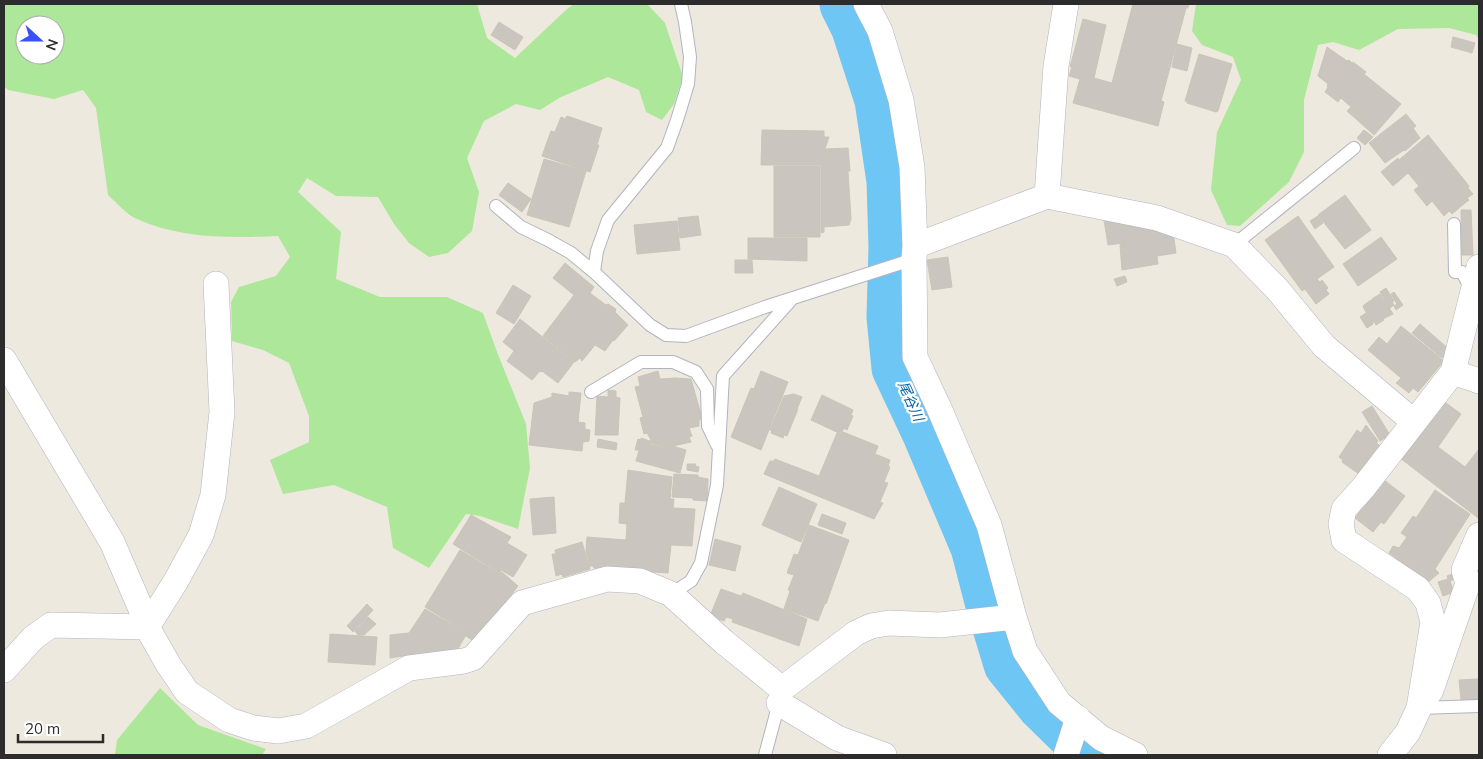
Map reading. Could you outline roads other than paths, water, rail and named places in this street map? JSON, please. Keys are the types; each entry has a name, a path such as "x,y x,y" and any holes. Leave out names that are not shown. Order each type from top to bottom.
{"street":[{"path":"866,4 880,31 901,100 912,167 915,358 939,408 989,525 1025,652 1059,703 1101,738 1135,755"},
{"path":"1047,196 1056,66 1066,4"},
{"path":"914,252 1047,196 1157,218 1234,245 1277,289 1324,346 1414,422"},
{"path":"1419,708 1432,622 1428,603 1418,589 1344,540 1341,524 1344,510 1453,372 1474,294 1479,267"},
{"path":"147,626 176,581 201,536 213,495 222,412 216,284"},
{"path":"4,360 112,542 147,626 168,664 186,692 229,720 253,728 278,731 306,726 409,668 464,661 473,658 522,603 606,579 640,581 671,594 780,696 837,738 884,755"},
{"path":"1453,372 1479,381"},
{"path":"1390,755 1408,732 1419,708 1431,690 1468,583 1464,570 1479,535"},
{"path":"780,696 856,633 871,626 889,624 940,626 1014,617"},
{"path":"4,670 34,638 51,625 147,626"},
{"path":"1066,755 1078,718"}],"lane":[{"path":"594,272 597,251 608,220 667,148 677,120 688,84 690,56 681,4"},
{"path":"1234,245 1354,148"},
{"path":"496,206 521,227 570,253 594,272 650,326 666,335 686,336 914,252"},
{"path":"1454,224 1455,272 1462,272 1474,294"},
{"path":"671,594 692,581 701,563 717,484 723,376 793,298"},
{"path":"591,392 641,362 673,362 696,372 707,389 708,426 718,447"},
{"path":"1468,583 1479,560"},
{"path":"765,755 780,696"},
{"path":"1419,708 1479,706"}],"waterway":[{"name":"尾谷川","path":"845,4 856,26 880,100 892,181 894,247 892,317 897,368 928,434 976,547 1009,664 1042,705 1095,755"}]}
